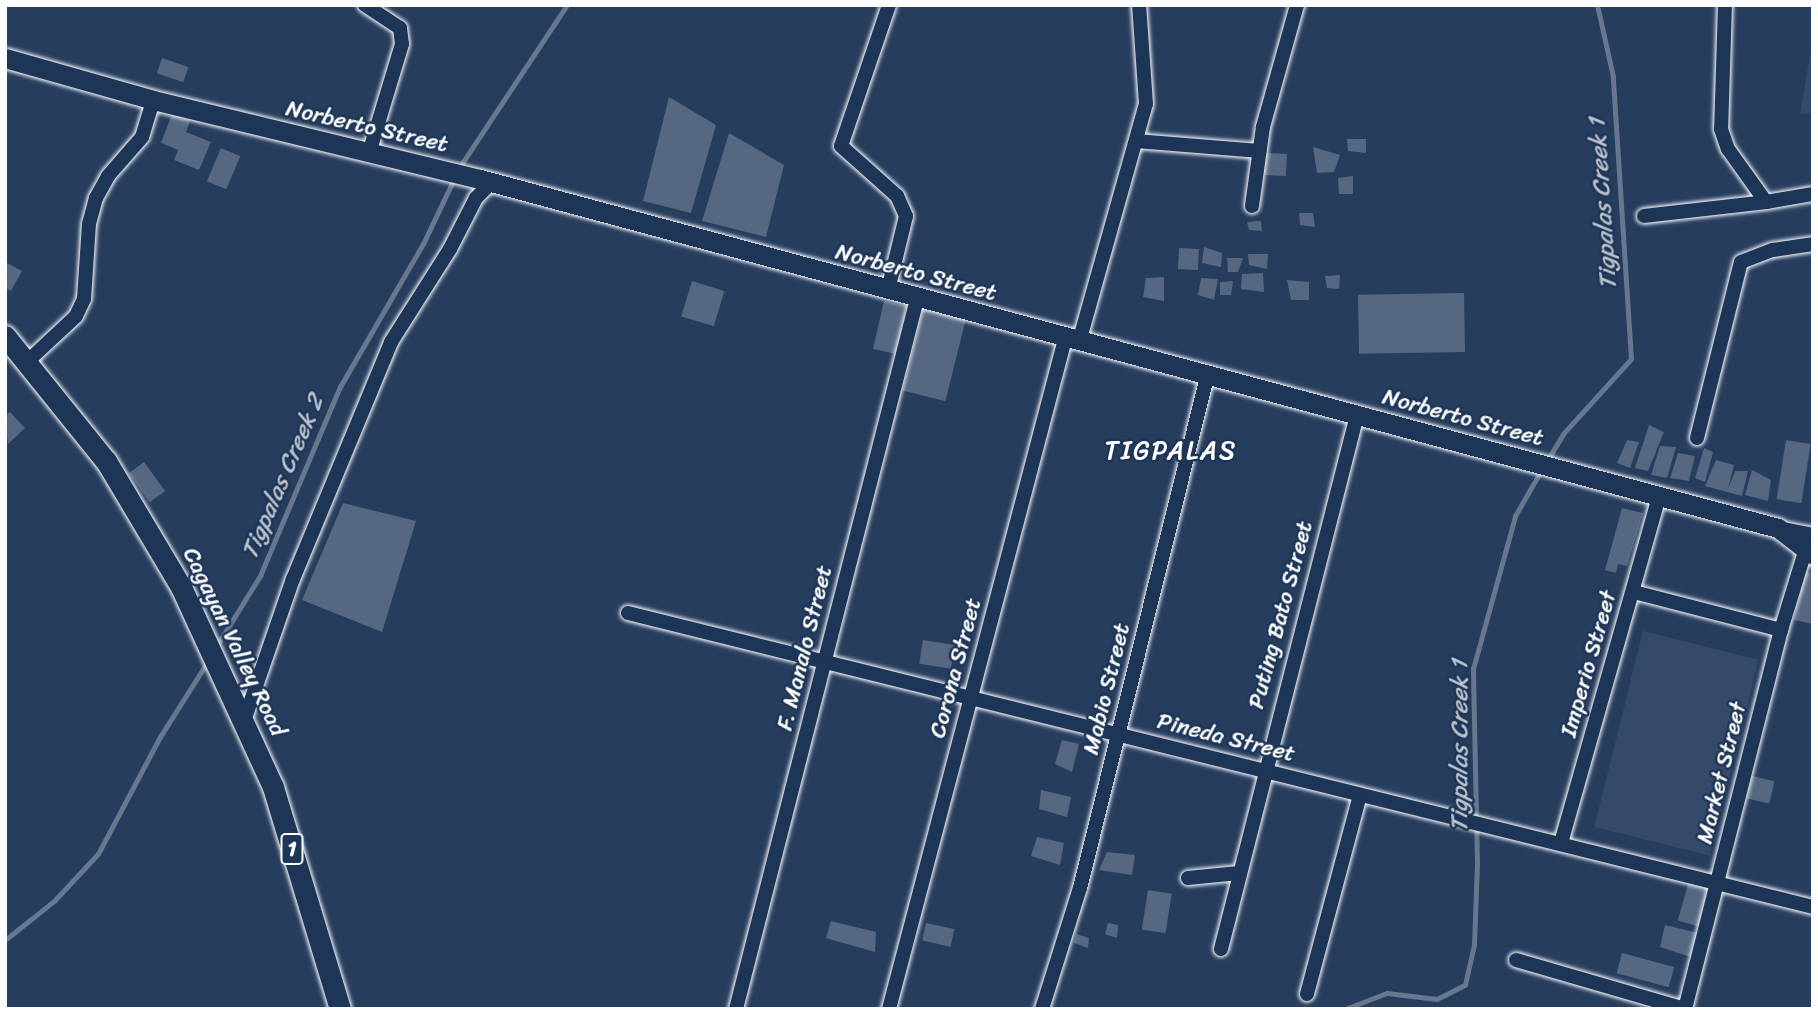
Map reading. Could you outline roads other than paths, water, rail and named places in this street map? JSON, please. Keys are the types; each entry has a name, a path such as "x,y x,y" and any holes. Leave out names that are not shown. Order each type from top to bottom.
{"highway":[{"name":"Cagayan Valley Road","path":"5,335 29,360 106,461 181,587 273,787 340,1009"}],"main road":[{"name":"Norberto Street","path":"5,58 153,100 485,181 1072,341 1525,459 1778,528 1810,546"}],"street":[{"path":"365,5 400,28 402,44 369,153"},
{"path":"888,290 906,216 897,196 841,146 889,5"},
{"name":"Corona Street","path":"889,1009 1072,341 1136,141 1147,93 1139,5"},
{"path":"1252,206 1260,151 1297,5"},
{"path":"1725,5 1721,129 1728,149 1766,202"},
{"path":"29,360 76,316 84,299 89,223 96,198 108,176 142,137 153,100"},
{"path":"1136,141 1260,151"},
{"path":"244,721 293,579 391,342 485,181"},
{"path":"1644,216 1813,194"},
{"path":"1698,438 1741,262 1773,250 1813,244"},
{"name":"F. Manalo Street","path":"736,1009 917,299"},
{"name":"Mabio Street","path":"1042,1009 1080,888 1207,377"},
{"name":"Puting Bato Street","path":"1221,949 1263,771 1357,415"},
{"name":"Imperio Street","path":"1561,843 1660,497"},
{"name":"Market Street","path":"1685,1009 1781,630 1810,546"},
{"path":"1634,592 1781,630"},
{"name":"Pineda Street","path":"628,613 1458,820 1719,881 1813,907"},
{"path":"1307,994 1360,795"},
{"path":"1188,878 1239,873"},
{"path":"1516,960 1685,1009"}],"waterway":[{"name":"Tigpalas Creek 2","path":"459,168 567,5"},
{"name":"Tigpalas Creek 1","path":"1547,461 1563,434 1631,359 1613,77 1597,5"},
{"name":"Tigpalas Creek 2","path":"216,647 260,576 340,387 423,244 454,179"},
{"name":"Tigpalas Creek 1","path":"1345,1009 1387,993 1437,999 1465,985 1474,945 1477,864 1473,669 1515,516 1542,469"},
{"name":"Tigpalas Creek 2","path":"5,940 54,901 98,854 160,737 208,661"}],"district":[{"name":"TIGPALAS","path":"1171,451"}]}
